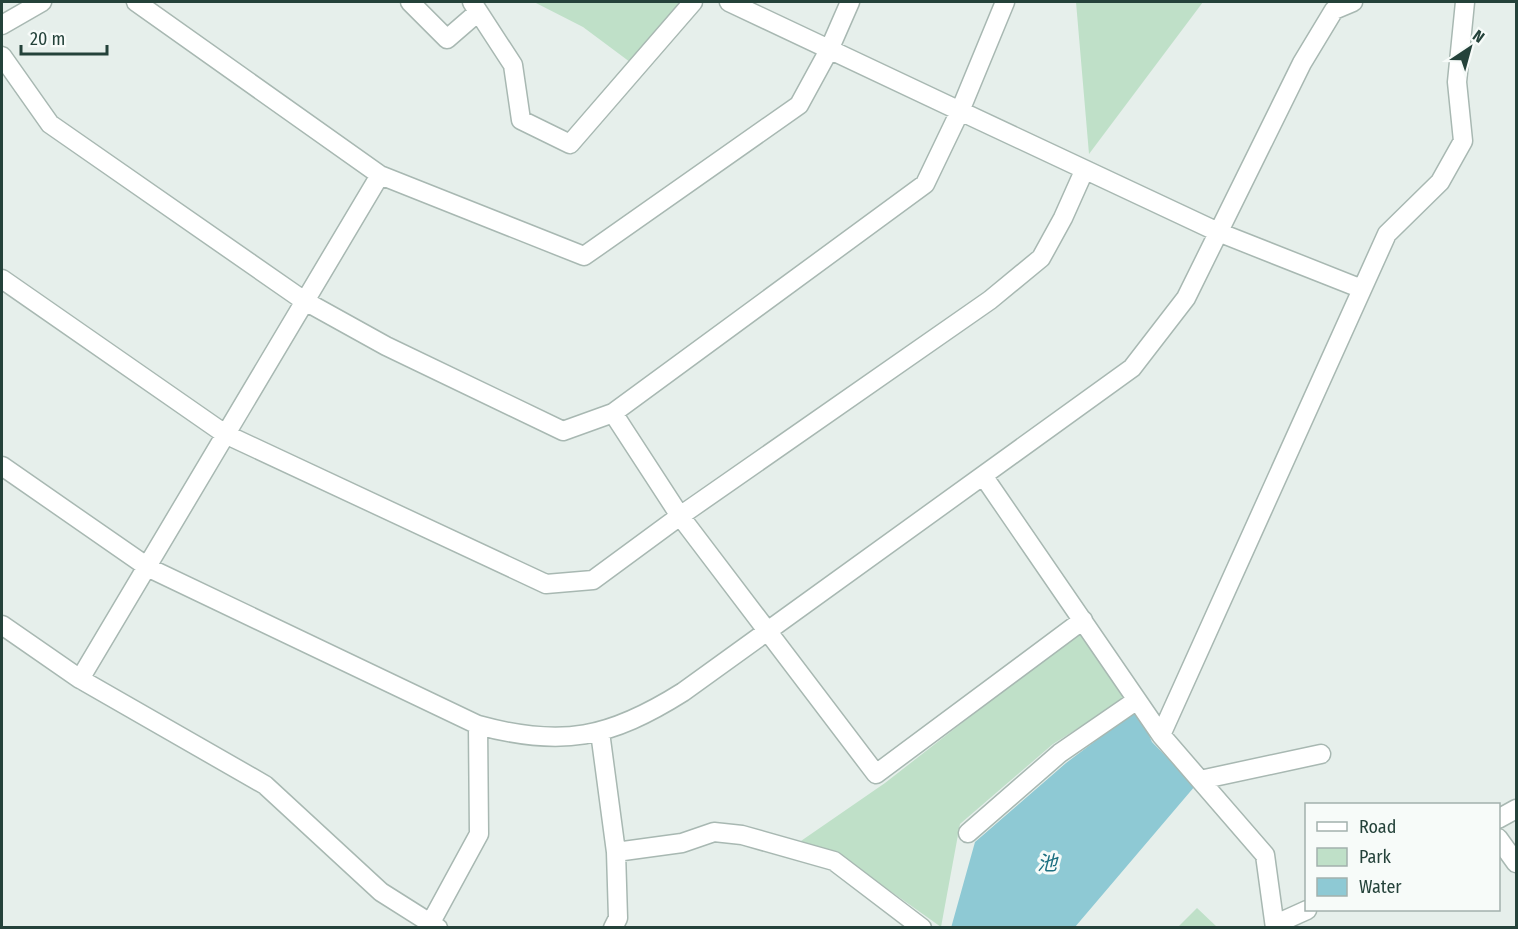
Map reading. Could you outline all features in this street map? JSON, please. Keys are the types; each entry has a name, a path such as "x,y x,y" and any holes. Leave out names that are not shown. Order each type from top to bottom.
{"street":[{"path":"2,25 42,2"},
{"path":"136,2 380,175 584,256 799,105 829,50 850,2"},
{"path":"410,2 447,39 474,7 513,65 521,120 570,144 693,2"},
{"path":"729,2 1084,171 1218,232 1362,290"},
{"path":"2,56 50,124 303,300 386,346 563,430 613,413 925,184 960,111 1005,2"},
{"path":"2,466 149,568 478,725 527,737 557,738 600,732 646,715 767,632 1132,368 1186,298 1331,6 1353,2"},
{"path":"1161,735 1387,234 1440,182 1463,141 1457,82 1465,2"},
{"path":"2,279 225,434 546,584 593,580 680,516 990,300 1041,258 1063,218 1084,171"},
{"path":"80,679 149,568 303,300 380,175"},
{"path":"613,413 680,516 876,774 1083,620"},
{"path":"984,477 1161,735 1265,855 1276,926 1305,910"},
{"path":"2,625 80,679 265,785 381,892 434,926 479,834 478,725"},
{"path":"968,833 1060,753 1137,700"},
{"path":"600,732 616,852 618,918 613,927"},
{"path":"1200,780 1321,754"},
{"path":"1500,818 1516,809"},
{"path":"616,852 682,843 714,832 742,835 834,861 922,927"},
{"path":"1500,841 1516,862"}],"green space":[{"path":"534,2 685,2 634,65 583,27"},
{"path":"1076,2 1203,2 1089,154"},
{"path":"1081,630 1126,698 1053,744 960,824 941,927 841,856 798,843 885,783"},
{"path":"1197,908 1217,927 1178,927"}],"water":[{"name":"池","path":"1138,709 1152,742 1195,786 1075,927 951,928 975,842 1066,763"}]}
